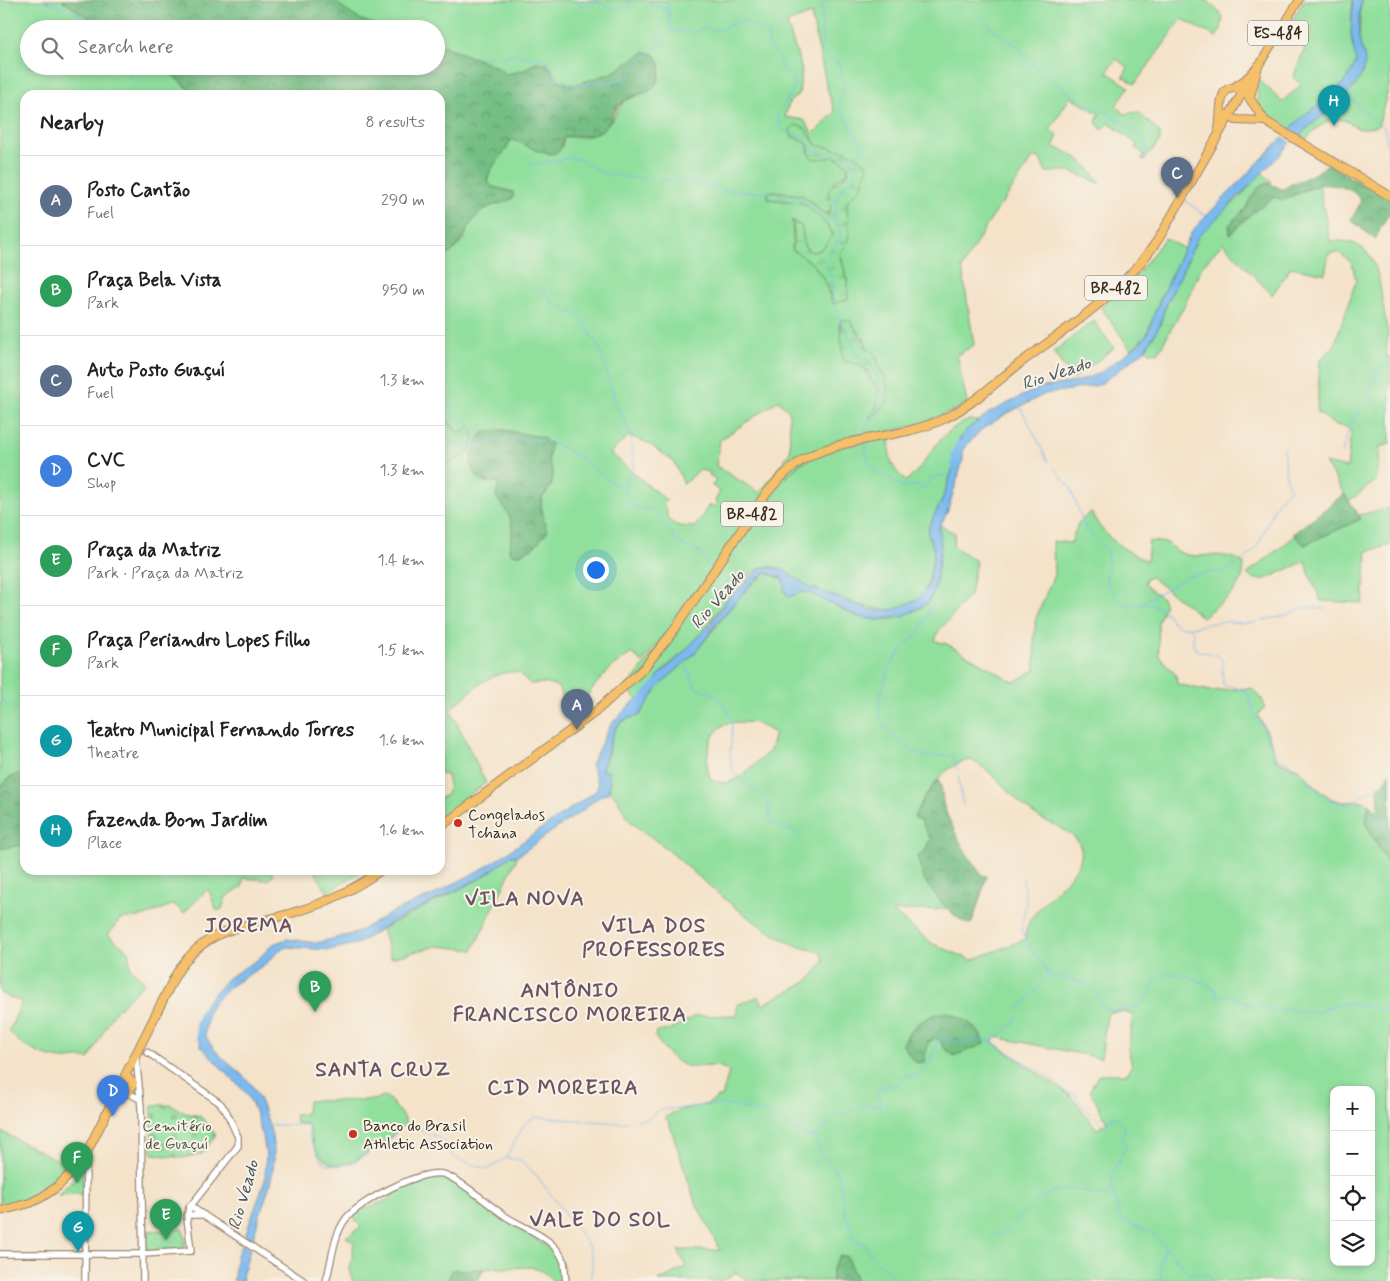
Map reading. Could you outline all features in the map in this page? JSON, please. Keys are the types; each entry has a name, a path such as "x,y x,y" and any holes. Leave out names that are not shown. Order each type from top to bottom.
{"highway":[{"path":"1257,68 1245,80 1224,93 1220,105 1228,118 1265,121"},
{"path":"1219,134 1252,111 1251,98 1257,68"},
{"path":"1233,88 1244,90 1265,121 1390,196"},
{"name":"ES-484","path":"1219,134 1244,90"},
{"name":"BR-482","path":"445,823 594,712 643,669 676,626 763,498 778,479 798,463 823,450 918,429 955,412 1072,326 1125,281 1147,256 1159,238 1219,134 1220,105"},
{"path":"0,1210 30,1203 42,1196 72,1173 86,1156 180,968 201,944 227,930 297,912 328,900 352,889 373,875"},
{"path":"126,1076 133,1082 128,1093"}],"main road":[{"name":"ES-484","path":"1244,90 1299,0"}],"street":[{"path":"0,1255 143,1255 191,1251 188,1215 190,1206 236,1150 238,1137 226,1111 220,1103 147,1052 142,1044"},
{"path":"143,1281 144,1192 137,1054 147,1052"},
{"path":"115,1098 128,1093 140,1099"},
{"path":"85,1281 86,1156"},
{"path":"326,1281 337,1238 349,1216 407,1180 432,1174 445,1174 501,1214 556,1248 564,1262 566,1281"},
{"path":"190,1206 304,1281"},
{"path":"188,1215 204,1216"}],"green space":[{"path":"0,0 62,0 94,20 20,20 20,75 173,75 191,90 20,90 20,775 9,778 0,788"},
{"path":"62,0 334,0 362,20 94,20"},
{"path":"334,0 1207,0 1223,16 1221,29 1216,37 1182,19 1135,84 1123,77 1128,67 1116,59 1107,72 1129,87 1116,105 1124,114 1138,112 1160,133 1160,141 1144,160 1142,159 1144,154 1135,148 1137,144 1109,123 1102,130 1096,122 1099,114 1070,97 1050,130 1058,135 1053,147 1080,160 1100,183 1069,171 1046,172 1039,157 1033,158 985,228 962,268 974,345 957,355 967,403 955,410 914,426 814,450 750,512 679,617 642,663 632,653 612,667 574,712 570,710 557,686 543,683 530,684 518,672 508,672 489,678 473,689 450,709 486,783 445,812 445,796 447,795 449,786 447,775 445,775 445,464 458,459 472,448 466,430 458,433 446,419 445,420 445,256 459,244 465,236 468,226 478,214 493,205 510,200 513,192 489,186 488,181 492,169 511,139 551,154 562,146 564,137 585,137 600,131 612,120 624,101 637,96 658,81 660,66 654,54 645,52 612,73 575,85 559,80 547,64 536,62 522,71 506,74 497,67 445,47 445,20 358,20 348,14","holes":["811,14 828,92 835,112 813,134 804,120 785,117 789,103 799,93 802,70 787,23","811,136 816,145 868,171 847,201 847,222 840,251 847,281 848,299 830,298 818,270 801,254 794,251 792,220 802,227 804,246 811,252 821,249 833,235 824,221 803,203 768,199 767,197 773,191 799,195 809,199 823,213 830,213 831,204 827,197 836,180 848,172 848,166 834,158 818,159 808,152 809,145 804,141","839,324 857,330 864,339 866,347 870,349 878,360 879,369 888,388 883,408 872,418 878,400 878,387 869,378 863,366 851,363 845,349","779,400 789,412 790,452 760,493 716,466 720,440","504,430 545,439 550,452 548,459 553,472 551,487 542,498 541,506 547,532 534,547 518,555 512,554 509,549 512,534 511,522 506,510 496,497 500,482 483,482 476,476 471,463 474,450 487,431","629,436 648,443 674,462 684,484 699,470 710,472 709,475 716,479 712,486 720,491 715,501 717,502 714,507 709,505 695,527 680,526 673,523 667,518 667,510 663,505 667,501 610,453"]},
{"path":"1304,0 1353,0 1352,43 1356,58 1352,72 1346,82 1295,124 1287,133 1273,123 1262,111 1257,97 1258,89 1260,80 1282,102 1301,85 1293,77 1312,31 1310,27 1293,19"},
{"path":"1361,0 1390,0 1390,83 1378,126 1360,129 1346,121 1334,120 1322,125 1303,143 1296,138 1355,86 1364,54 1359,42"},
{"path":"445,47 497,67 506,74 523,71 536,62 547,64 559,80 571,86 612,73 645,52 656,56 660,67 655,86 646,92 629,98 619,105 607,125 599,132 590,135 564,137 560,150 556,153 543,153 511,140 491,170 487,180 492,187 513,192 513,198 481,212 458,244 445,256 445,90 191,90 173,75 445,75"},
{"path":"795,125 804,127 816,145 852,154 864,162 868,168 860,189 847,201 849,235 845,247 840,252 847,281 848,299 833,304 827,284 814,265 792,249 794,233 792,220 802,227 804,246 811,252 822,249 833,234 824,221 803,203 768,199 767,197 768,192 773,191 804,196 823,213 828,215 831,206 828,193 832,186 848,172 848,166 835,157 811,158 807,143 791,136 790,130"},
{"path":"1327,164 1390,200 1390,211 1375,239 1351,220 1361,202 1358,197 1348,189 1334,185 1311,187 1282,200 1274,197 1251,214 1230,234 1229,225 1244,210 1260,187 1269,184 1283,190 1318,172"},
{"path":"1262,172 1272,183 1266,183 1251,196 1245,209 1233,220 1231,233 1251,214 1274,197 1282,200 1319,185 1330,241 1345,241 1357,245 1365,251 1372,259 1379,280 1388,332 1387,358 1390,356 1390,444 1380,447 1377,480 1349,501 1325,463 1347,468 1351,431 1346,427 1332,423 1317,413 1320,360 1334,346 1356,281 1352,263 1338,252 1329,253 1325,274 1291,267 1272,295 1223,243 1202,266 1186,302 1158,353 1149,352 1146,349 1160,325 1164,310 1198,237 1216,217 1237,200"},
{"path":"1165,238 1184,249 1160,299 1147,334 1131,350 1101,307 1139,272"},
{"path":"841,319 851,321 861,338 865,341 866,347 876,356 879,369 886,380 887,404 871,419 870,416 877,407 878,387 871,381 869,373 861,365 847,362 843,359"},
{"path":"1094,321 1114,348 1073,379 1053,352"},
{"path":"446,419 458,433 464,432 467,427 471,428 474,441 468,452 445,463"},
{"path":"970,420 978,421 965,431 958,441 954,465 929,538 933,547 930,575 923,593 912,604 898,609 864,606 816,589 811,589 782,569 770,566 763,567 743,580 734,590 701,634 662,672 649,694 637,700 625,687 636,676 773,489 801,463 830,450 890,437 889,450 891,461 896,471 906,481 922,465 941,439 958,425"},
{"path":"504,430 541,437 551,444 548,459 553,472 552,483 542,498 541,506 547,532 534,547 518,555 512,554 509,549 512,527 506,510 496,497 499,482 483,482 475,474 471,460 481,435 489,431"},
{"path":"1344,494 1361,519 1304,545 1293,534"},
{"path":"1390,508 1390,545 1367,551 1363,603 1321,601 1306,561 1263,580 1252,578 1247,574 1295,536 1304,545 1361,519 1359,515"},
{"path":"1091,512 1108,536 1129,552 1147,561 1149,541 1168,543 1176,551 1185,554 1194,556 1223,556 1244,563 1241,581 1236,588 1202,617 1151,577 1146,579 1145,585 1162,598 1165,605 1158,622 1159,656 1176,675 1177,684 1209,691 1252,688 1262,699 1265,708 1260,711 1258,716 1269,736 1276,758 1280,762 1300,770 1317,788 1332,799 1342,802 1362,801 1369,804 1366,824 1390,868 1390,1281 857,1281 846,1256 839,1256 832,1270 832,1281 748,1281 736,1272 723,1281 658,1281 686,1267 678,1250 720,1250 695,1201 669,1122 665,1118 678,1111 706,1104 718,1097 722,1097 729,1072 724,1068 713,1066 689,1067 683,1065 664,1049 655,1037 656,1032 670,1030 695,1016 737,1015 737,1005 759,996 763,1005 812,977 824,960 820,951 801,947 780,938 737,909 658,842 631,822 616,797 609,791 610,784 606,770 601,770 612,736 621,723 639,716 659,686 695,653 744,591 766,573 783,579 785,586 783,590 789,597 802,592 808,592 858,617 878,620 893,619 915,611 928,603 935,589 941,544 939,525 955,533 953,546 976,561 970,595 938,632 935,641 947,644 1014,682 1035,670 1034,639 1036,618 1054,575 1053,541 1071,543 1078,523","holes":["754,722 775,733 770,751 741,776 727,783 712,781 707,767 707,758 708,749 715,734 726,724","971,760 988,771 1032,813 1071,834 1081,850 1079,863 1071,875 1035,913 1028,926 1026,939 972,960 933,944 892,911 950,909 931,889 923,876 917,856 926,850 930,838 917,811 939,778 953,766","1110,1012 1123,1012 1133,1015 1128,1049 1132,1065 1127,1074 1099,1074 1090,1090 1107,1123 1097,1129 1072,1097 992,1042 996,1037 1101,1058 1107,1015","953,1014 975,1027 984,1044 970,1049 935,1038 928,1043 924,1062 907,1051 903,1045 916,1025 929,1018"]},
{"path":"1390,772 1390,868 1366,824 1369,804 1376,810 1379,808 1378,786 1384,784"},
{"path":"20,774 20,845 0,849 0,788 9,778"},
{"path":"938,780 945,810 957,835 976,868 982,875 987,876 972,923 969,924 963,922 950,911 930,889 923,876 917,856 926,850 930,838 921,821 914,817 924,798"},
{"path":"20,845 20,875 273,876 267,880 243,878 242,887 226,897 222,909 217,911 208,889 184,913 174,904 145,916 120,919 108,935 128,951 131,969 145,982 113,1014 89,1059 61,1059 44,1055 28,1048 9,1031 22,1002 0,993 0,849"},
{"path":"511,856 516,856 517,858 473,950 437,946 391,958 382,929 483,877"},
{"path":"317,875 356,875 327,892"},
{"path":"947,1012 965,1020 975,1028 984,1044 954,1056 942,1046 941,1041 935,1038 928,1043 924,1062 917,1063 903,1045 906,1038 915,1027 933,1015"},
{"name":"Banco do Brasil Athletic Association","path":"384,1096 389,1099 405,1119 405,1124 378,1149 373,1148 352,1162 344,1164 330,1163 314,1147 308,1124 296,1123 295,1115 305,1114 308,1101 373,1100"},
{"name":"Cemitério de Guaçuí","path":"152,1105 171,1105 185,1113 200,1116 216,1135 202,1154 182,1158 152,1154"},
{"path":"0,1131 73,1168 56,1183 39,1194 0,1209"},
{"path":"83,1168 83,1194 58,1195"},
{"path":"434,1175 463,1187 507,1221 553,1250 562,1263 565,1281 553,1281 543,1271 530,1267 452,1270 448,1281 352,1281 350,1269 354,1243 346,1237 361,1227 351,1214 385,1201 409,1182"},
{"path":"183,1229 186,1249 147,1251 147,1231"},
{"path":"839,1256 846,1256 857,1281 832,1281 832,1270"},
{"path":"484,1269 478,1281 448,1281 452,1270"}],"water":[{"path":"1353,0 1361,0 1359,33 1365,59 1363,73 1348,94 1296,138 1287,133 1305,114 1342,84 1356,62 1351,34"},
{"path":"1283,137 1290,142 1280,155 1198,237 1164,310 1160,325 1145,350 1099,385 1045,394 1006,414 981,430 963,449 963,460 947,513 939,527 941,544 935,589 928,603 904,616 878,620 858,617 810,593 802,592 789,597 783,590 785,586 781,577 766,573 755,580 717,623 695,653 659,686 639,716 626,719 619,724 612,736 601,770 608,771 610,784 608,793 598,798 519,855 511,856 483,877 392,922 359,943 330,950 287,947 279,950 267,963 229,987 208,1012 205,1034 214,1049 255,1090 271,1131 274,1148 274,1164 271,1179 252,1244 244,1239 265,1180 266,1156 264,1142 254,1108 247,1094 201,1047 198,1031 201,1012 207,1001 228,978 257,960 273,944 287,939 316,943 356,933 393,912 433,895 489,865 596,791 598,784 591,764 611,724 633,702 649,694 659,675 708,627 729,597 762,567 782,569 811,589 816,589 871,610 891,610 917,600 928,586 933,559 934,549 928,534 929,526 943,498 954,465 956,447 965,431 989,413 1038,388 1076,382 1100,373 1139,344 1147,334 1160,299 1192,231"},
{"name":"Rio Veado","path":"242,1244 250,1249 242,1276 243,1281 233,1281 237,1255"}],"waterway":[{"path":"42,0 68,9 88,20"},
{"path":"575,0 580,6 597,2 615,10 632,0"},
{"path":"647,0 668,11"},
{"path":"666,0 672,30"},
{"path":"822,0 822,54 839,63 845,86 839,107 865,149 856,154 852,159"},
{"path":"985,19 992,29 1019,47 1035,67 1049,79 1082,102 1126,124 1146,141 1146,160"},
{"path":"484,57 502,58 511,54 547,60 556,78 572,85 618,81 628,75 650,54 667,33 673,31 690,33 706,27 714,31 741,21 757,26 768,36 769,45 779,59 783,69 792,78 794,85 792,92 777,116 783,130 803,136 812,150 848,158 857,167 855,178 840,190 836,199 835,218 841,234 826,264 831,277 833,297 839,318 857,351 873,368 884,396 882,403 865,430 865,437"},
{"path":"131,75 140,86"},
{"path":"1349,89 1356,104 1385,129 1390,170"},
{"path":"531,165 570,158 578,159 604,174 659,181 683,179 721,190 769,193 803,200 822,216 835,222"},
{"path":"1185,201 1206,216"},
{"path":"538,288 544,290 551,302 579,315 600,349 617,407 630,431 634,466 625,486"},
{"path":"1342,453 1351,423 1366,399 1380,368 1390,356"},
{"path":"445,372 446,367"},
{"path":"445,405 453,415 469,425 475,440 483,444"},
{"path":"1020,406 1048,461"},
{"path":"445,441 468,446 480,446 504,439 547,441 562,447 585,461 612,483 625,487 631,506 651,509 671,530 675,541 700,552 710,568"},
{"name":"Rio Veado","path":"955,467 955,454 959,444"},
{"path":"866,445 869,464 873,469 902,487 917,485 923,489 931,478 952,473"},
{"path":"1244,560 1258,544 1276,506 1290,489 1286,479 1284,447"},
{"path":"1054,468 1070,487 1086,530 1105,549 1109,561 1106,583 1125,605 1150,604 1156,606 1163,610 1173,622 1184,627 1221,622 1256,622"},
{"path":"1139,604 1189,576 1225,570 1241,563"},
{"path":"716,574 738,589"},
{"path":"880,719 880,696 889,668 902,648 919,633 932,605 930,599"},
{"path":"1262,620 1284,616 1306,607 1325,609"},
{"path":"1189,628 1193,631 1193,641 1198,650 1211,653 1222,660 1223,685 1241,689 1248,693 1254,715 1263,727 1276,757 1298,768 1325,799 1359,807 1381,825 1390,836"},
{"path":"684,661 696,688 711,693 723,704 729,714 732,725 731,766 736,775"},
{"name":"Rio Veado","path":"636,706 658,683"},
{"path":"0,697 6,704 20,711"},
{"path":"882,724 897,740 915,752 929,756 944,755 953,757 957,769"},
{"path":"958,776 963,805"},
{"path":"1351,804 1362,795 1390,780"},
{"path":"742,782 764,796 769,805 770,822 784,829 794,830 802,839"},
{"path":"1023,878 1026,904 1021,929 1031,949 1046,969 1048,976"},
{"path":"1017,1011 1050,976 1087,985 1097,994 1102,1007 1120,1011 1140,1005 1150,994 1157,979 1173,974 1180,974 1211,986 1215,989 1217,996 1230,995 1251,1005 1273,1009 1320,1012 1331,1006 1345,1003 1390,1011"},
{"name":"Rio Veado","path":"200,1037 199,1023 204,1011"},
{"path":"991,1041 1014,1024 1017,1015"},
{"path":"833,1119 863,1105 880,1106 881,1102 877,1094 879,1090 884,1086 901,1084 903,1077 917,1075 929,1063 939,1039 964,1042 980,1039 991,1041 1047,1076 1066,1092 1076,1095 1084,1108 1103,1125 1106,1125 1114,1115 1125,1128 1121,1141 1127,1144 1112,1176 1113,1192 1119,1215 1125,1221 1153,1234 1189,1274 1209,1274 1213,1281"},
{"path":"269,1125 309,1125 309,1137 321,1160 329,1165 340,1166 355,1162 381,1145 406,1123 438,1137 450,1147 452,1156 488,1169 506,1158 525,1123 536,1117 618,1123 647,1119 659,1110 723,1104 768,1113 786,1121 796,1132 808,1135 810,1138 815,1136"},
{"path":"816,1136 830,1122"},
{"path":"815,1137 821,1154 839,1175 845,1215 854,1232 851,1238 853,1241 864,1244 872,1257 898,1281"},
{"path":"507,1158 520,1160 538,1177 588,1245 593,1261 590,1281"},
{"path":"992,1236 1009,1228 1044,1196 1053,1192 1071,1189 1100,1196 1113,1194"},
{"path":"1161,1281 1160,1262 1165,1248"}],"place":[{"name":"Fazenda Bom Jardim","path":"1334,126"},
{"name":"Auto Posto Guaçuí","path":"1177,198"},
{"name":"Posto Cantão","path":"577,730"},
{"name":"Congelados Tchana","path":"458,823"},
{"name":"Praça Bela Vista","path":"315,1012"},
{"name":"CVC","path":"113,1116"},
{"name":"Banco do Brasil Athletic Association","path":"353,1134"},
{"name":"Praça Periandro Lopes Filho","path":"77,1183"},
{"name":"Praça da Matriz","path":"166,1240"},
{"name":"Teatro Municipal Fernando Torres","path":"78,1252"}],"district":[{"name":"VILA NOVA","path":"525,898"},
{"name":"JOREMA","path":"249,925"},
{"name":"VILA DOS PROFESSORES","path":"654,937"},
{"name":"ANTÔNIO FRANCISCO MOREIRA","path":"570,1002"},
{"name":"SANTA CRUZ","path":"383,1069"},
{"name":"CID MOREIRA","path":"563,1087"},
{"name":"VALE DO SOL","path":"600,1219"}]}
